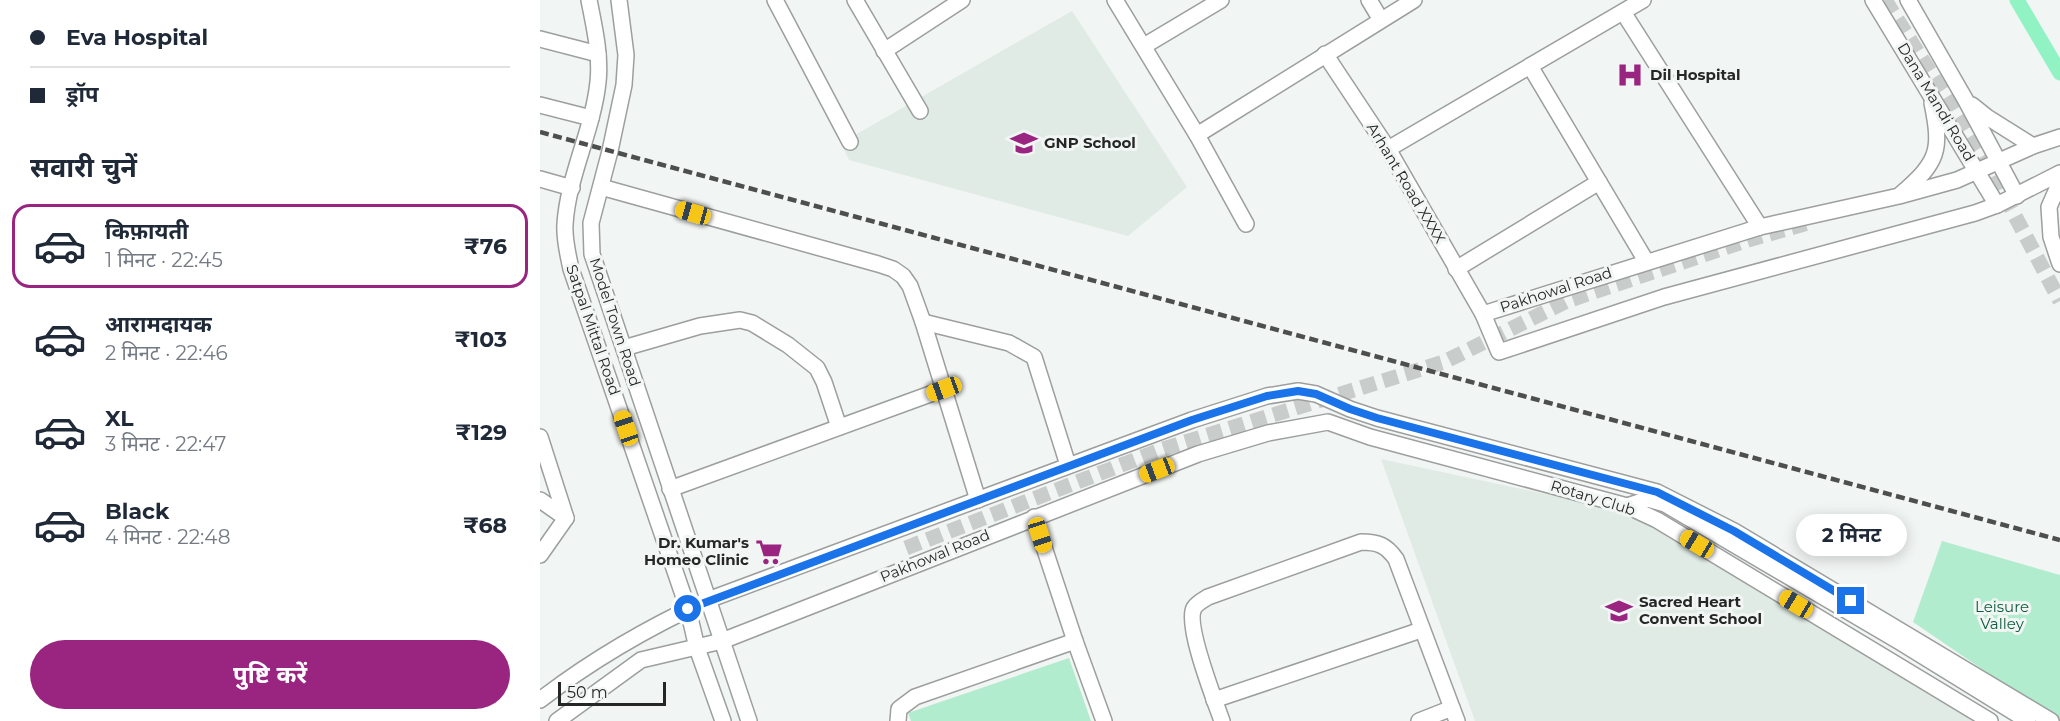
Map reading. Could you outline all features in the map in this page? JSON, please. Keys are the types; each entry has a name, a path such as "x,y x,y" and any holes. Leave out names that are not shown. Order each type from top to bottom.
{"street":[{"name":"Satpal Mittal Road","path":"589,0 598,54 599,81 572,188 565,224 565,245 688,609 698,648 723,721"},
{"name":"Model Town Road","path":"619,0 626,54 624,85 591,223 592,254 722,640"},
{"path":"776,0 850,142"},
{"path":"855,0 920,111"},
{"path":"884,51 962,0"},
{"path":"1115,0 1197,135 1246,224"},
{"path":"1144,46 1221,0"},
{"path":"1370,0 1381,20"},
{"path":"1197,135 1414,0"},
{"path":"1388,149 1643,0"},
{"name":"Dana Mandi Road","path":"1873,0 1997,206"},
{"path":"1908,0 2017,196"},
{"path":"1623,12 1760,227"},
{"path":"540,39 598,54"},
{"name":"Arhant Road XXXX","path":"1325,54 1388,149 1482,314"},
{"path":"1530,66 1646,261"},
{"path":"1899,196 1928,169 1935,158 1937,140 1929,91"},
{"path":"1965,99 1987,117 2033,146"},
{"path":"540,105 591,118"},
{"name":"Pakhowal Road","path":"2060,137 2033,146 1957,180 1899,196 1760,227 1482,314 1499,352 1664,297 1997,206 2060,173"},
{"path":"540,179 572,188"},
{"path":"1456,269 1599,182"},
{"path":"2060,182 2049,207 2051,237 2060,264"},
{"path":"1925,195 1956,187 1986,185"},
{"path":"601,187 893,269 903,276 910,286 923,322 978,500"},
{"path":"624,348 700,326 740,320 752,323 788,345 817,368 839,427"},
{"path":"923,322 1009,343 1034,357 1068,465"},
{"path":"670,489 944,389"},
{"path":"540,700 605,654 708,600 1068,465 1236,405 1267,396 1298,391 1316,394 1377,418 1657,492 1734,531 2051,721"},
{"path":"1370,437 1377,418"},
{"name":"Pakhowal Road","path":"557,721 641,660 698,648 722,640 1198,454 1268,433 1328,422"},
{"name":"Rotary Club","path":"1328,422 1370,437 1627,506 1667,526 1990,721"},
{"path":"540,437 566,518"},
{"path":"1627,506 1648,499 1665,504 1900,642 2028,721"},
{"path":"540,500 566,518"},
{"path":"1034,517 1104,721"},
{"path":"540,555 566,518"},
{"path":"1222,721 1193,634 1191,615 1194,608 1208,597 1361,542 1381,544 1396,559 1454,715 1419,721"},
{"path":"1214,700 1421,630"},
{"path":"722,640 749,721"},
{"path":"898,721 899,709 915,697 1075,641"}],"shaded area":[{"path":"1072,11 1187,187 1128,236 849,160 841,143"},
{"name":"Sacred Heart Convent School","path":"1381,459 1625,511 1727,565 1880,656 1972,721 1475,721"}],"green space":[{"name":"Leisure Valley","path":"1942,541 2060,575 2060,721 2055,721 1913,622"},
{"path":"1069,658 1091,721 911,721 908,713"}],"waterway":[{"path":"2017,0 2060,73"}],"tunnel":[{"path":"1885,0 1986,161 2060,301"},
{"path":"906,548 1163,449 1444,362 1567,301 1748,240 1808,223"}],"railway":[{"path":"540,132 2060,540"}],"place":[{"name":"Dil Hospital","path":"1630,75"},
{"name":"GNP School","path":"1024,143"},
{"name":"Dr. Kumar's Homeo Clinic","path":"769,552"},
{"name":"Sacred Heart Convent School","path":"1619,611"}],"route":[{"path":"688,609 1192,420 1267,396 1298,391 1316,394 1377,418 1657,492 1734,531 1851,601"}]}
